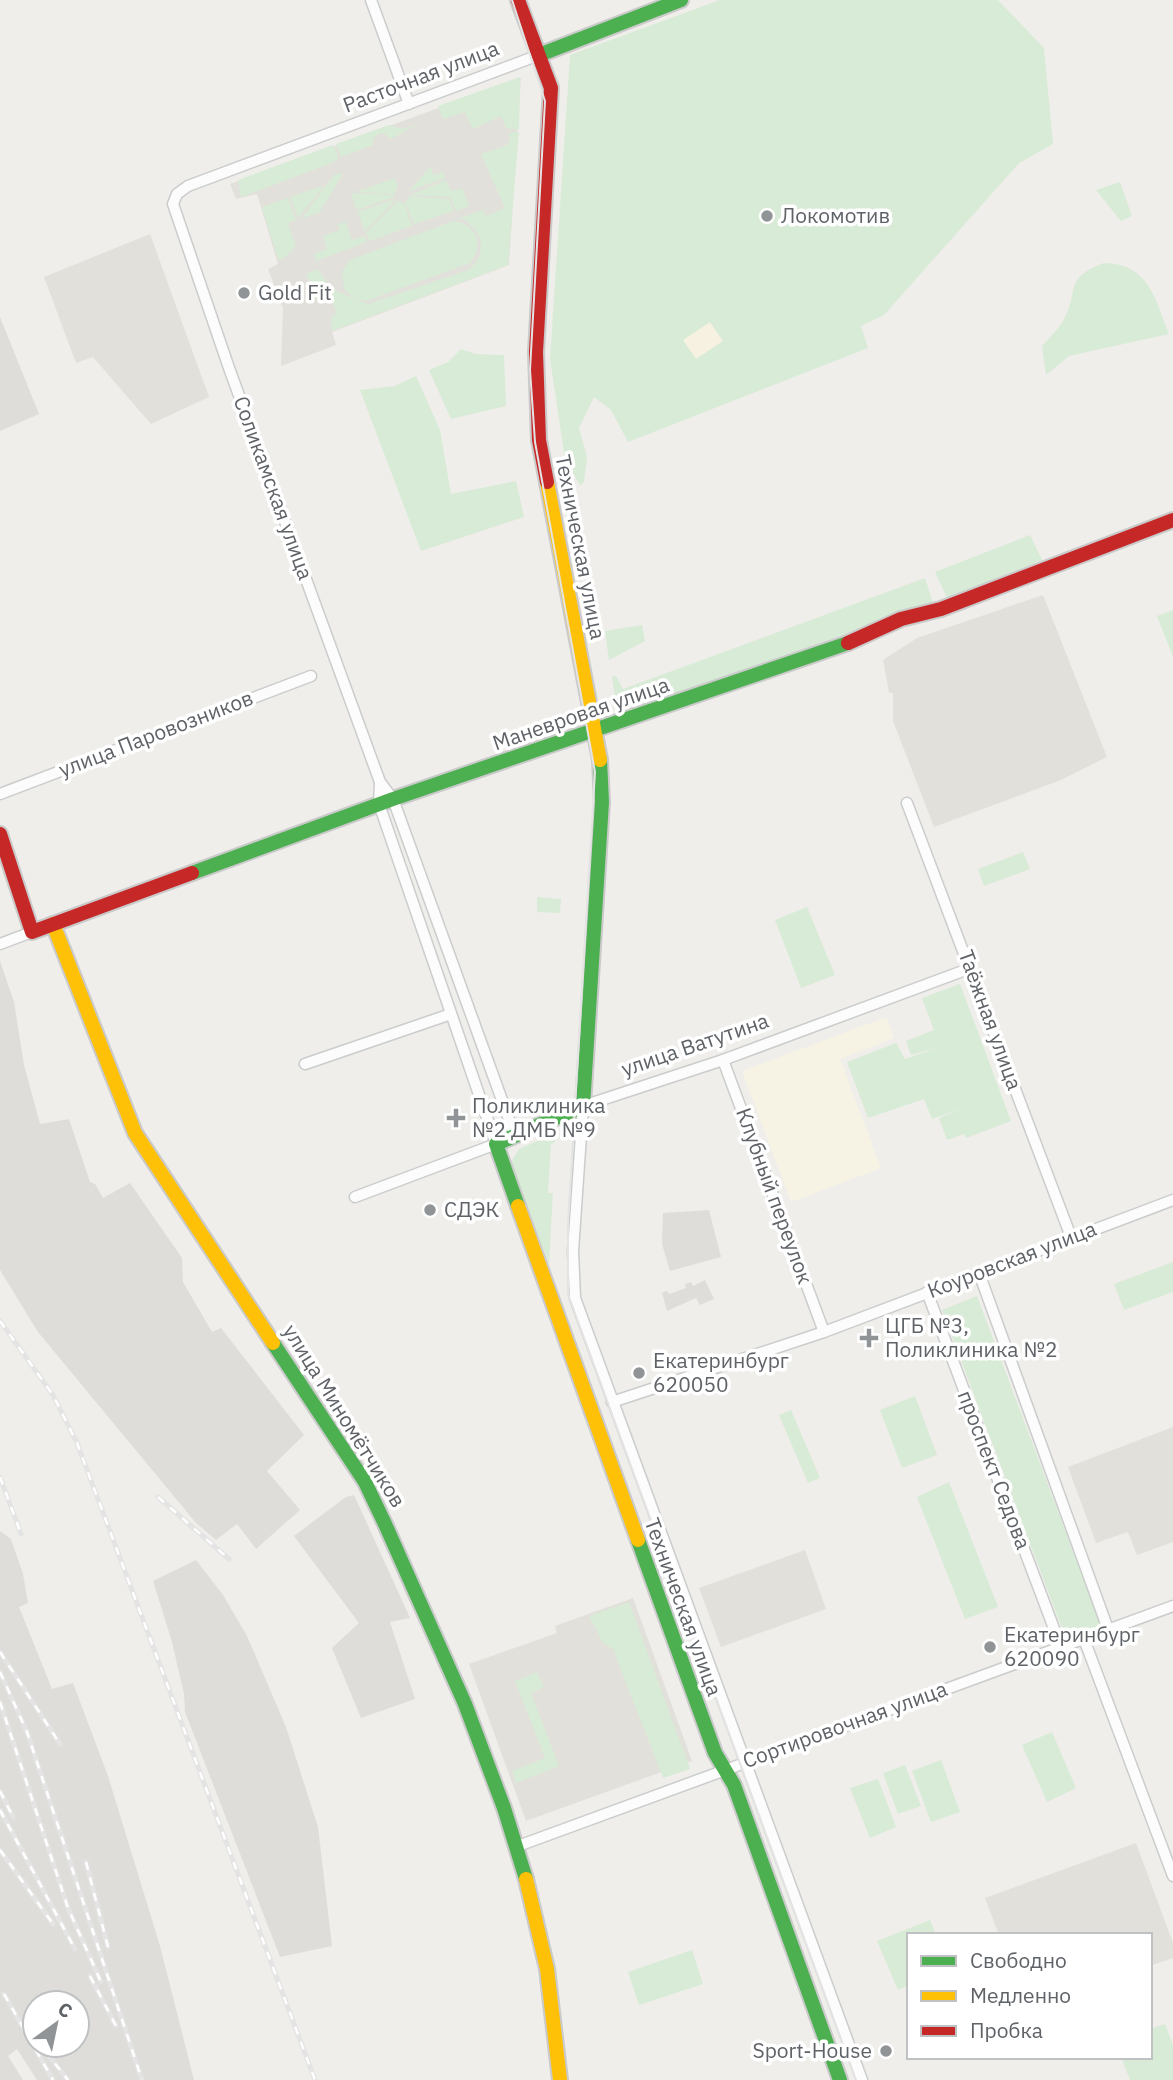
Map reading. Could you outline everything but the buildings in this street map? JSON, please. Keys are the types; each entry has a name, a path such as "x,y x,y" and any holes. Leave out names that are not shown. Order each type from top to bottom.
{"street":[{"path":"371,0 409,104"},
{"name":"Техническая улица","path":"517,0 551,88 536,352 538,440 601,766 602,802 583,1107"},
{"name":"Расточная улица","path":"177,194 188,186 681,0"},
{"name":"Соликамская улица","path":"177,194 173,204 203,295 380,782 393,799 515,1136"},
{"name":"Маневровая улица","path":"0,944 393,799 594,733 836,648 901,619 941,609 1173,520"},
{"name":"улица Паровозников","path":"0,794 311,676"},
{"name":"Соликамская улица","path":"380,782 379,804 496,1144"},
{"name":"Таёжная улица","path":"907,803 1072,1237"},
{"path":"0,834 32,932"},
{"name":"улица Миномётчиков","path":"53,925 113,1084 135,1133 365,1482 393,1537 482,1744 518,1846 552,1990 560,2080"},
{"name":"улица Ватутина","path":"355,1197 496,1144 583,1107 723,1060 971,968"},
{"path":"305,1064 451,1014"},
{"name":"Клубный переулок","path":"723,1060 824,1332"},
{"path":"583,1107 573,1278 575,1298 862,2080"},
{"name":"Техническая улица","path":"496,1144 657,1597 715,1753 734,1785 840,2080"},
{"name":"Коуровская улица","path":"612,1402 824,1332 1173,1199"},
{"path":"979,1273 1108,1629"},
{"name":"проспект Седова","path":"927,1292 1061,1647"},
{"name":"Сортировочная улица","path":"518,1846 1173,1606"},
{"path":"1084,1639 1173,1875"}],"shaded area":[{"path":"521,78 509,265 332,332 336,345 281,366 283,308 268,269 278,264 257,194 236,199 230,184"},
{"path":"150,234 209,397 151,424 93,357 76,363 44,277"},
{"path":"0,317 39,414 0,431"},
{"path":"1043,595 1107,757 1061,780 934,827 893,721 893,693 889,693 883,660 917,638"},
{"path":"0,961 14,1002 24,1065 40,1124 69,1119 90,1182 95,1184 103,1198 130,1183 182,1258 183,1282 212,1332 221,1328 304,1435 267,1471 300,1510 256,1549 237,1524 216,1540 196,1523 38,1332 0,1270"},
{"path":"887,1017 894,1038 840,1059 881,1168 791,1202 742,1071"},
{"path":"709,1210 721,1257 670,1271 662,1244 663,1213"},
{"path":"705,1280 714,1299 700,1305 696,1298 667,1311 662,1293 667,1291 669,1294 686,1288 685,1284 691,1282 693,1286"},
{"path":"1173,1427 1173,1542 1137,1555 1128,1532 1096,1543 1068,1467"},
{"path":"354,1495 410,1618 390,1622 415,1699 361,1718 332,1648 359,1623 294,1536 346,1497"},
{"path":"0,1531 11,1539 23,1574 28,1603 19,1607 52,1689 73,1683 108,1776 160,1946 194,2080 37,2080 23,2059 91,2059 91,1989 21,1989 21,2055 17,2049 8,2056 23,2080 0,2080"},
{"path":"805,1550 826,1609 721,1647 699,1588"},
{"path":"196,1560 223,1595 247,1636 286,1727 318,1827 332,1946 280,1957 185,1712 184,1694 172,1642 153,1581"},
{"path":"633,1598 692,1761 526,1821 469,1664 557,1633 555,1626"},
{"path":"1136,1843 1173,1943 1173,1958 1152,1965 1152,1933 998,1933 985,1898"}],"green space":[{"name":"Локомотив","path":"720,0 998,0 1044,48 1053,144 1019,163 884,315 861,326 868,348 628,442 611,410 594,397 579,428 587,457 584,482 580,485 565,459 550,359 570,55"},
{"path":"520,77 519,130 506,128 501,116 473,129 465,112 443,119 438,106"},
{"path":"418,124 391,139 384,133 379,134 373,139 373,145 341,157 336,144 389,125 402,129"},
{"path":"519,132 508,265 332,331 331,317 337,313 329,295 316,300 306,274 318,269 331,289 368,304 468,270 475,264 481,249 478,235 460,218 483,210 486,216 505,208 481,154 507,145 509,133"},
{"path":"333,145 339,158 332,163 241,197 238,180"},
{"path":"431,166 433,175 442,172 445,178 409,191"},
{"path":"343,173 320,212 301,219 335,174"},
{"path":"395,178 398,187 394,194 356,192"},
{"path":"446,180 451,191 462,188 469,206 456,211 450,197 410,195"},
{"path":"1120,182 1132,216 1121,221 1096,190"},
{"path":"325,185 298,218 290,197"},
{"path":"351,194 394,197 357,210"},
{"path":"410,196 449,199 454,211 414,224 405,202"},
{"path":"288,198 296,220 288,223 296,246 283,259 278,259 262,207"},
{"path":"395,200 365,232 358,212"},
{"path":"397,201 404,203 412,226 369,241 366,233"},
{"path":"453,221 467,226 476,236 477,249 470,263 366,301 355,299 344,289 342,272 350,260"},
{"path":"346,222 352,240 365,236 367,242 316,261 314,254 327,249 323,236 340,230 338,224"},
{"path":"1104,263 1131,269 1141,276 1154,296 1169,334 1069,356 1046,375 1042,346 1064,319 1078,280 1083,274"},
{"path":"461,349 475,354 504,355 506,406 451,419 429,370 448,362"},
{"path":"416,376 440,430 451,494 516,481 524,517 421,551 360,390 395,386"},
{"path":"1030,535 1042,560 947,598 935,572"},
{"path":"925,578 933,603 628,711 616,705 612,676 616,676 623,689"},
{"path":"1173,610 1173,657 1157,616"},
{"path":"642,625 645,641 609,660 605,631"},
{"path":"1023,852 1030,869 984,886 978,869"},
{"path":"537,897 561,899 560,913 537,912"},
{"path":"807,907 835,975 801,988 775,920"},
{"path":"960,984 1011,1121 966,1138 964,1134 947,1140 939,1118 960,1109 932,1119 924,1099 868,1118 847,1062 896,1043 905,1059 937,1048 911,1055 906,1041 934,1030 922,998"},
{"path":"556,1133 555,1142 551,1144 548,1193 553,1193 549,1264 511,1162 519,1149"},
{"path":"1173,1262 1173,1292 1124,1310 1114,1284"},
{"path":"977,1296 1101,1626 1066,1639 942,1310"},
{"path":"915,1396 937,1455 902,1468 880,1410"},
{"path":"791,1410 820,1478 808,1483 779,1415"},
{"path":"949,1482 998,1607 965,1619 917,1497"},
{"path":"629,1602 690,1769 663,1778 613,1649 603,1643 589,1616"},
{"path":"537,1672 544,1687 531,1693 559,1766 516,1783 512,1771 545,1758 515,1681"},
{"path":"1052,1732 1076,1788 1047,1802 1022,1745"},
{"path":"941,1760 960,1812 931,1822 912,1771"},
{"path":"905,1765 921,1806 898,1814 883,1773"},
{"path":"878,1779 896,1827 870,1838 850,1788"},
{"path":"930,1920 935,1933 907,1933 907,1986 898,1990 877,1941"},
{"path":"692,1950 703,1984 639,2005 628,1972"},
{"path":"1165,2024 1173,2045 1173,2080 1130,2080 1122,2059 1152,2059 1152,2028"}],"sand":[{"path":"710,322 723,341 696,359 683,340"}],"tram line":[{"path":"512,0 545,101 530,370 535,442 595,772 568,1222 568,1294 856,2080"}],"railway":[{"path":"0,1321 53,1395 77,1443 315,2080"},
{"path":"0,1477 21,1534"},
{"path":"158,1497 229,1559"},
{"path":"0,1652 60,1744"},
{"path":"0,1672 27,1732 142,2080"},
{"path":"0,1702 68,1908 101,1982"},
{"path":"0,1791 13,1817"},
{"path":"0,1810 75,1949"},
{"path":"0,1850 53,1924"},
{"path":"86,1862 108,1947"},
{"path":"90,1976 116,2026"},
{"path":"4,1994 53,2080"},
{"path":"51,2059 68,2080"}],"traffic: fast":[{"path":"539,55 681,0"},
{"path":"192,873 393,799 848,643"},
{"path":"518,1206 496,1144 583,1106 602,802 600,760"},
{"path":"273,1343 365,1482 385,1524 465,1704 504,1808 526,1879"},
{"path":"638,1540 715,1753 734,1785 840,2080"}],"traffic: slow":[{"path":"547,482 600,760"},
{"path":"53,924 135,1133 273,1343"},
{"path":"518,1206 638,1540"},
{"path":"526,1879 547,1969 560,2080"}],"traffic: jam":[{"path":"518,0 551,88 536,352 539,440 547,482"},
{"path":"848,643 901,619 941,609 1173,520"},
{"path":"0,834 32,932 192,873"}],"place":[{"name":"Локомотив","path":"767,216"},
{"name":"Gold Fit","path":"244,293"},
{"name":"Поликлиника №2 ДМБ №9","path":"456,1118"},
{"name":"СДЭК","path":"430,1210"},
{"name":"ЦГБ №3, Поликлиника №2","path":"869,1338"},
{"name":"Екатеринбург 620050","path":"639,1373"},
{"name":"Екатеринбург 620090","path":"990,1647"},
{"name":"Sport-House","path":"886,2051"}]}
